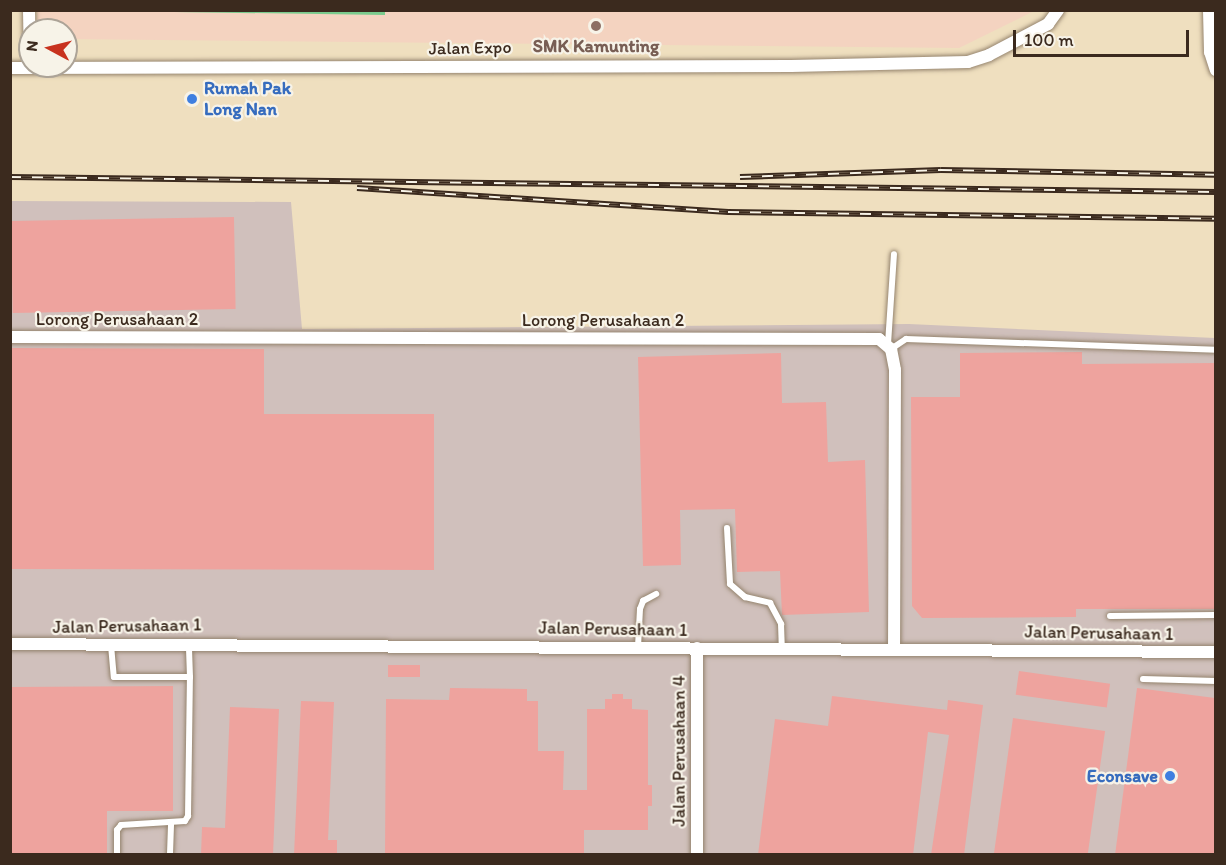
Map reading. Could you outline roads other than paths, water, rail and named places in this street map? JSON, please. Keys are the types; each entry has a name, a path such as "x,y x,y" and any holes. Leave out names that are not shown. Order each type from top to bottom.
{"street":[{"name":"Jalan Expo","path":"78,67 791,66 968,62 989,55 1047,24 1058,10"},
{"path":"1209,10 1210,52 1215,70"},
{"name":"Lorong Perusahaan 2","path":"10,337 867,338 890,346"},
{"path":"890,346 896,370 894,648"},
{"name":"Jalan Perusahaan 1","path":"10,644 189,643 1215,652"},
{"name":"Jalan Perusahaan 4","path":"697,648 697,855"}],"lane":[{"path":"894,254 890,346 906,339 1215,350"},
{"path":"727,528 730,584 745,597 770,603 781,624 782,648"},
{"path":"638,648 640,609 643,601 656,594"},
{"path":"1110,616 1215,615"},
{"path":"117,855 117,830 121,825 171,822 185,820 188,816 189,643"},
{"path":"111,644 114,677 190,677"},
{"path":"1143,679 1215,681"},
{"path":"170,855 171,822"}],"railway":[{"path":"740,177 941,170 1216,175"},
{"path":"10,177 1216,192"},
{"path":"357,188 728,212 1216,219"}],"place":[{"name":"SMK Kamunting","path":"596,26"},
{"name":"Rumah Pak Long Nan","path":"192,99"},
{"name":"Econsave","path":"1170,776"}]}
